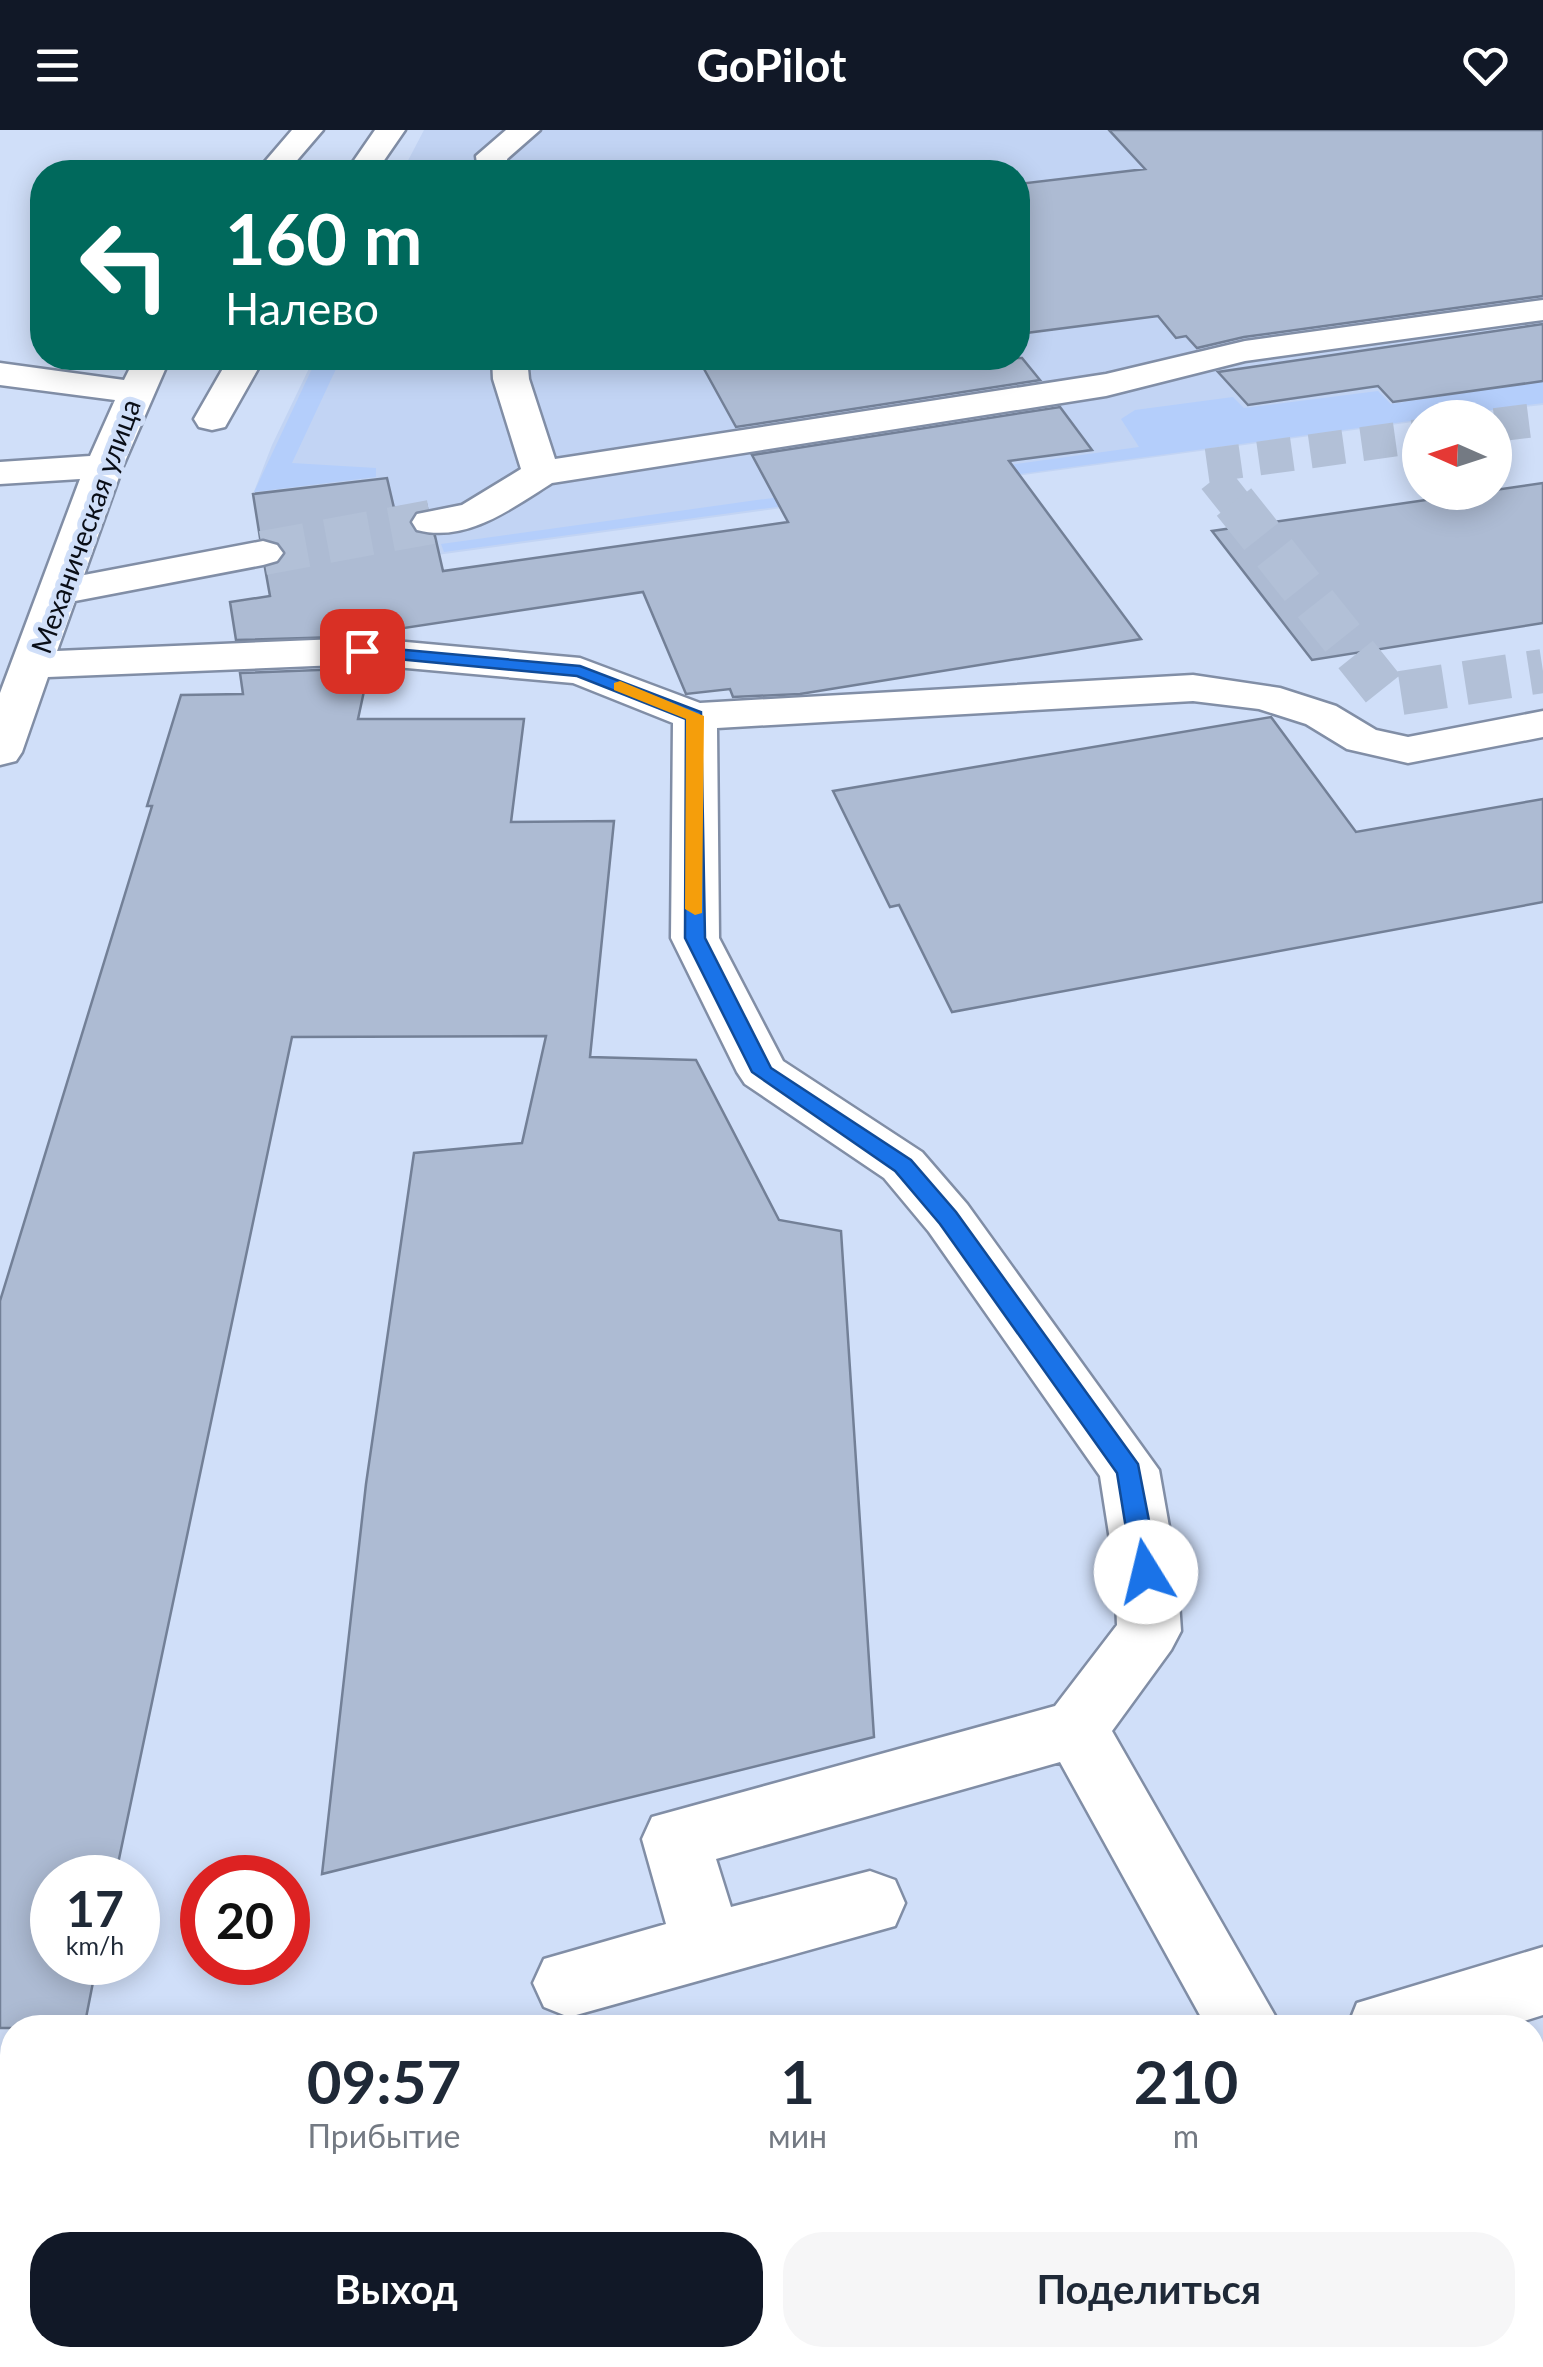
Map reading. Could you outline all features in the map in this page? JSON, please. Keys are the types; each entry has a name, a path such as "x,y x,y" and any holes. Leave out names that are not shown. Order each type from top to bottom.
{"street":[{"path":"282,160 308,130"},
{"path":"370,160 390,130"},
{"path":"492,160 492,156 525,130"},
{"path":"431,522 473,515 542,473 1106,385 1245,352 1543,310"},
{"path":"212,420 239,370"},
{"path":"510,370 542,473"},
{"path":"0,374 143,375"},
{"name":"Механическая улица","path":"0,752 24,653 59,592 104,466 143,375"},
{"path":"0,473 104,466"},
{"path":"59,592 263,553"},
{"path":"24,653 362,651 580,671 695,716 1194,688 1264,698 1320,715 1362,740 1408,750 1543,724"},
{"path":"695,716 695,938 763,1072 903,1166 948,1218 1129,1470 1146,1572 1149,1631 1076,1729 676,1839 708,1946"},
{"path":"1076,1729 1239,2015"},
{"path":"570,1983 870,1902"},
{"path":"1427,2015 1543,1981"}],"shaded area":[{"path":"424,130 1543,130 1543,405 1512,408 1512,400 1402,400 1402,423 268,578 253,494 308,370 1030,370 1030,160 408,160"},
{"path":"1543,366 1543,403 1512,407 1512,400 1417,400 1522,384"},
{"path":"311,370 336,370 292,463 376,468 376,477 254,492"},
{"path":"1378,391 1391,404 1402,402 1402,422 444,552 441,544 1139,447 1121,419 1135,410 1233,397 1244,408"}],"building":[{"path":"1109,130 1543,130 1543,296 1244,337 1197,348 1186,336 1176,338 1158,316 1030,332 1030,183 1145,169"},
{"path":"1543,324 1543,381 1393,402 1378,386 1248,405 1218,372"},
{"path":"1030,368 1040,380 736,427 705,370"},
{"path":"1060,407 1092,450 1009,461 1141,639 800,694 733,697 730,689 686,694 643,592 377,632 376,636 236,640 230,602 270,596 265,568 280,563 287,553 278,541 260,538 253,494 387,478 394,508 426,504 427,508 414,512 409,524 416,534 435,536 443,571 788,522 752,455"},
{"path":"1543,483 1543,623 1312,660 1212,531 1402,503 1402,510 1512,510 1512,487"},
{"path":"369,668 358,719 524,719 511,822 614,821 590,1057 696,1060 779,1220 841,1231 874,1737 322,1874 366,1484 414,1153 522,1143 546,1036 292,1037 120,1855 30,1855 30,1985 92,1985 87,2015 0,2015 0,1301 152,806 147,806 181,695 243,694 240,673"},
{"path":"1271,717 1356,832 1543,799 1543,902 952,1012 899,905 890,907 833,791"}],"tunnel":[{"path":"1512,423 1543,419"},
{"path":"1236,505 1205,466 1402,439"},
{"path":"1234,502 1388,695 1543,671"},
{"path":"263,553 431,522"}],"slow traffic":[{"path":"620,687 695,716 695,909"}],"route":[{"path":"362,651 580,671 695,716 695,938 763,1072 903,1166 948,1218 1129,1470 1146,1572"}]}
